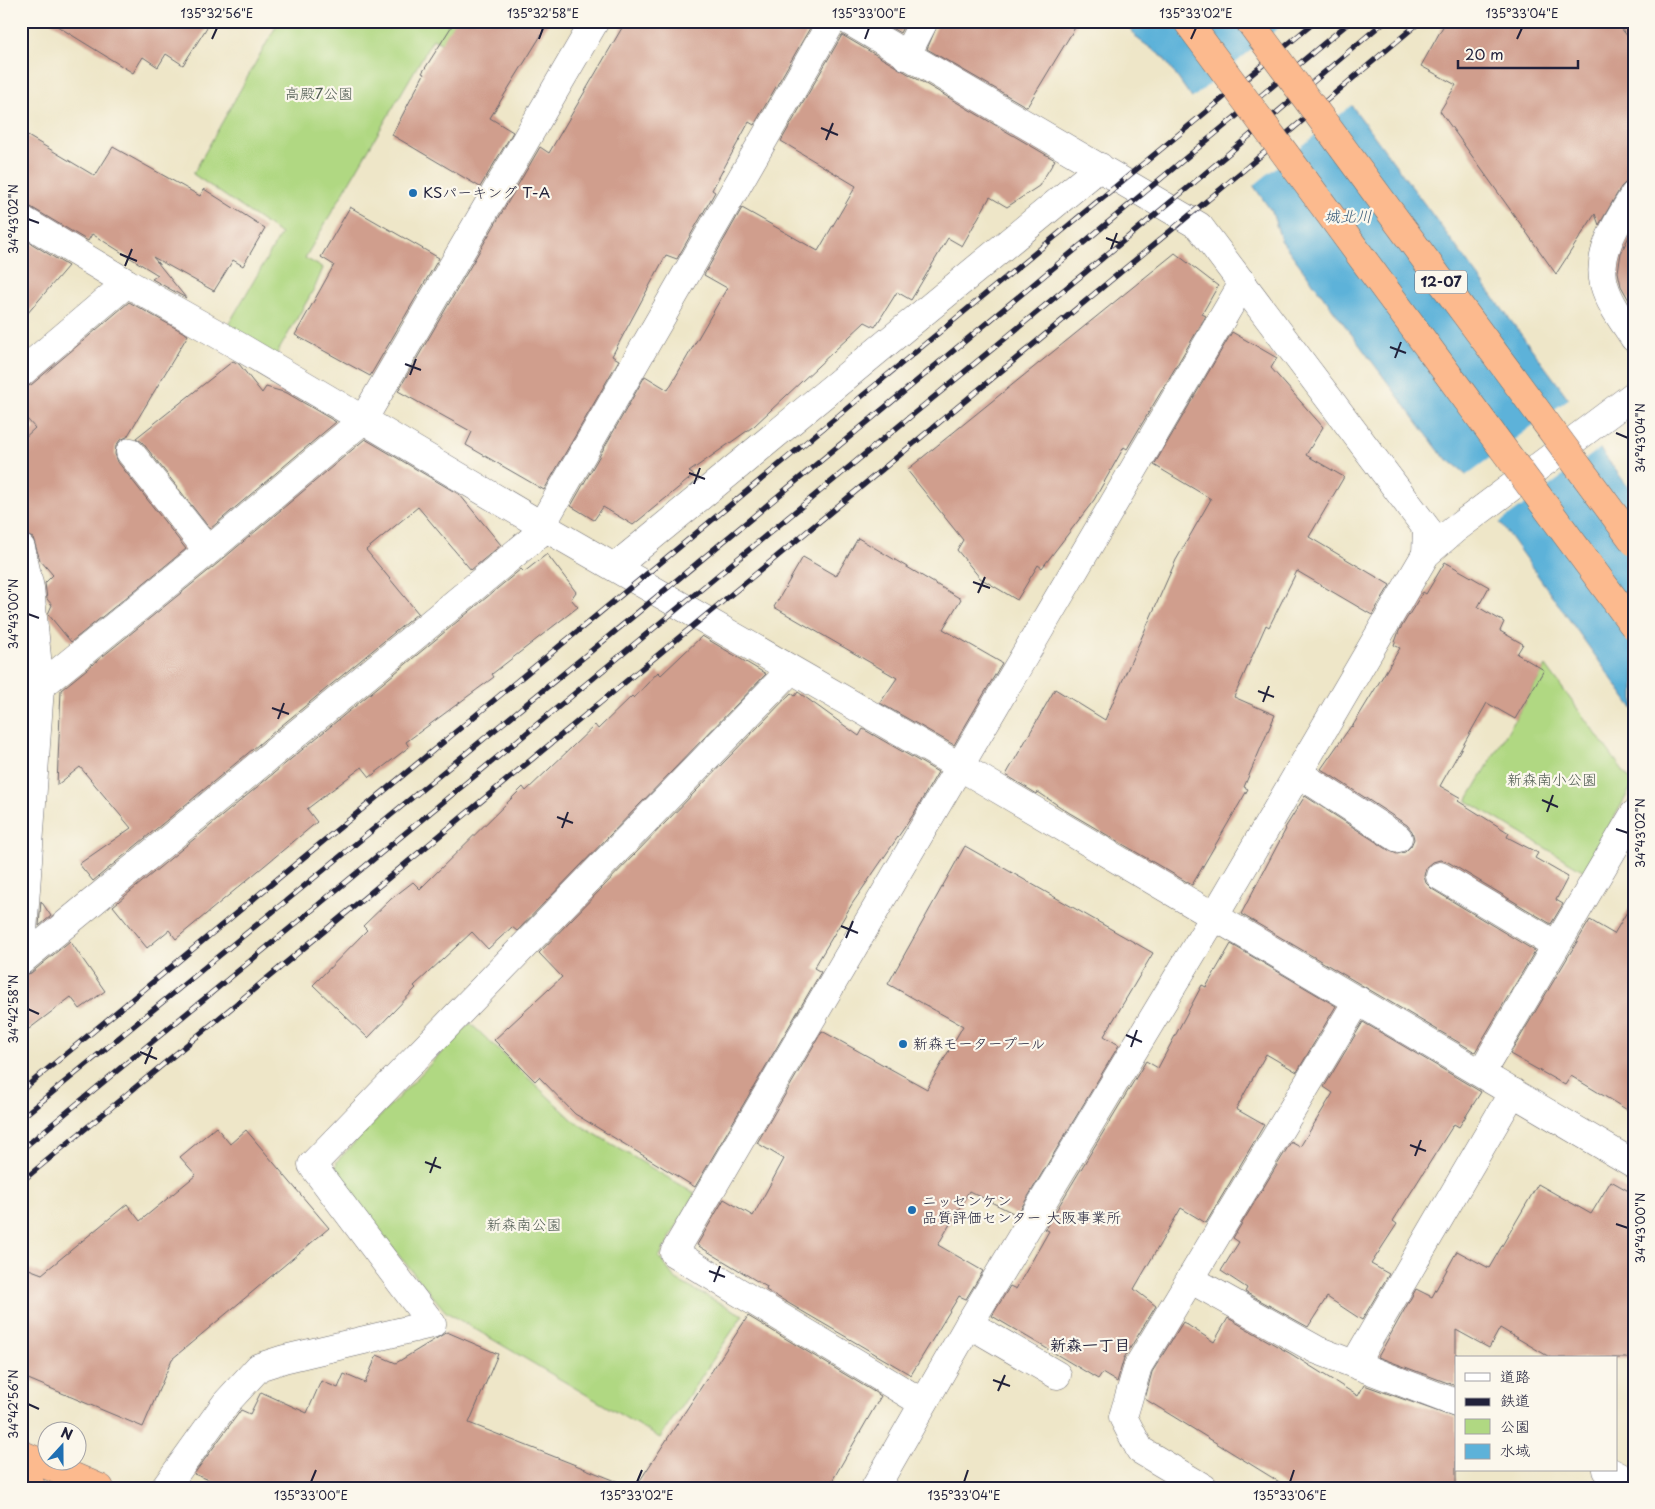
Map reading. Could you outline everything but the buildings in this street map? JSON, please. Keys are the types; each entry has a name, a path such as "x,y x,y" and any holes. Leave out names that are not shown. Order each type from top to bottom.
{"highway":[{"path":"1187,21 1634,626"},
{"name":"12-07","path":"1249,21 1634,542"},
{"path":"21,1454 100,1488"},
{"path":"21,1484 32,1488"}],"street":[{"path":"30,694 208,551 363,420 595,21"},
{"path":"21,961 546,528 548,514 832,21"},
{"path":"849,21 1199,226 1428,529 1426,554"},
{"path":"906,56 924,21"},
{"path":"615,567 1100,167"},
{"path":"1633,197 1613,229 1603,262 1604,283 1609,296 1634,338"},
{"path":"21,219 127,284 961,767 1634,1164"},
{"path":"923,1403 674,1253 961,767 1243,283"},
{"path":"21,373 127,284"},
{"path":"875,1488 969,1324 1214,917 1426,554 1454,530 1626,400"},
{"path":"130,452 208,551"},
{"path":"21,548 30,588 30,694 21,961"},
{"path":"165,1488 226,1403 259,1368 284,1359 432,1324 312,1165 791,670"},
{"path":"1298,773 1398,838"},
{"path":"1481,1073 1634,814"},
{"path":"1440,876 1556,945"},
{"path":"1204,1488 1140,1450 1123,1417 1138,1366 1358,1000"},
{"path":"1355,1363 1513,1092"},
{"path":"1190,1279 1317,1350 1455,1402"},
{"path":"969,1324 1057,1375"},
{"path":"1611,1472 1634,1484"}],"green space":[{"name":"高殿7公園","path":"279,21 475,21 457,52 433,39 305,258 323,268 315,287 276,355 227,327 281,234 193,174"},
{"name":"新森南小公園","path":"1546,666 1633,784 1584,871 1467,801"},
{"name":"新森南公園","path":"470,1023 575,1122 695,1194 659,1257 676,1280 743,1315 660,1438 446,1312 335,1179 337,1161"}],"water":[{"name":"城北川","path":"1125,21 1289,21 1571,402 1602,452 1634,495 1634,710 1463,471 1442,455 1281,240 1272,212 1163,57 1138,39"}],"pier":[{"path":"1287,21 1292,21 1353,104 1252,187 1190,100"},
{"path":"1571,397 1602,447 1498,524 1464,477"}],"railway":[{"path":"21,1091 1316,21"},
{"path":"21,1118 613,633 1351,21"},
{"path":"21,1150 1196,181 1385,21"},
{"path":"21,1182 1209,199 1421,21"}],"place":[{"name":"KSパーキング T-A","path":"413,193"},
{"name":"新森モータープール","path":"903,1044"},
{"name":"ニッセンケン 品質評価センター 大阪事業所","path":"912,1210"}],"district":[{"name":"新森一丁目","path":"1090,1345"}]}
